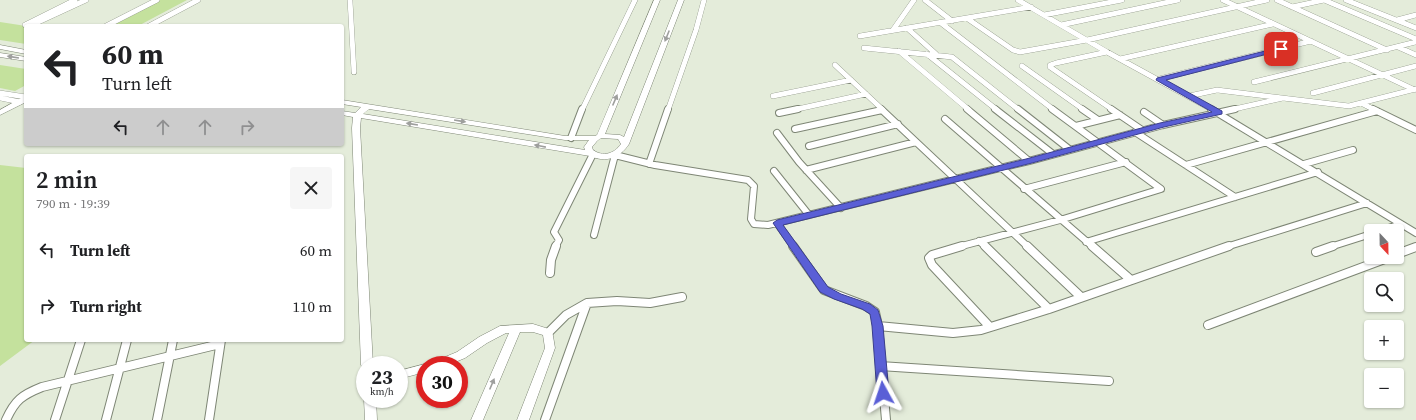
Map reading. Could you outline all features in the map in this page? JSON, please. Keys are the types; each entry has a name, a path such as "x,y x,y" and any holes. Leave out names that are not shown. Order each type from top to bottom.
{"street":[{"path":"24,24 75,0"},
{"path":"34,24 86,0"},
{"path":"110,24 157,0"},
{"path":"153,24 198,0"},
{"path":"350,0 354,72"},
{"path":"565,150 565,146 571,138 576,122 635,0"},
{"path":"593,154 588,147 590,142 598,137 658,0"},
{"path":"344,113 593,154 605,158 621,151 625,144 681,0"},
{"path":"649,164 696,30 704,0"},
{"path":"893,30 914,0"},
{"path":"925,0 952,21"},
{"path":"1019,0 1107,52 1189,96 1267,141 1401,224"},
{"path":"1090,0 1098,4"},
{"path":"1044,15 1122,0"},
{"path":"1061,25 1178,0"},
{"path":"1223,0 1415,89"},
{"path":"968,18 1013,50 1020,52 1086,40 1267,0"},
{"path":"1277,0 1387,50"},
{"path":"1291,7 1324,0 1416,39"},
{"path":"1346,0 1416,28"},
{"path":"860,36 1031,7"},
{"path":"1396,20 1416,15"},
{"path":"941,23 1029,92 1161,189 1060,220 932,255 929,258 930,261 990,327"},
{"path":"1120,59 1273,24"},
{"path":"907,28 936,54"},
{"path":"1159,80 1311,41"},
{"path":"1254,82 1416,42"},
{"path":"0,47 24,52"},
{"path":"1398,47 1416,55"},
{"path":"864,48 948,56 956,60 1070,149"},
{"path":"899,51 1029,161"},
{"path":"1107,52 1056,63 1050,65 1050,67 1120,115 1139,131 1186,165 1235,197"},
{"path":"927,53 970,90 1053,154"},
{"path":"0,55 24,60"},
{"path":"835,65 1081,297"},
{"path":"1022,66 1098,120"},
{"path":"1313,93 1416,66"},
{"path":"773,96 851,80"},
{"path":"1189,96 1212,90 1349,106 1415,89"},
{"path":"0,93 23,97"},
{"path":"779,113 866,94"},
{"path":"0,106 12,100 23,97"},
{"path":"0,113 23,97"},
{"path":"0,98 12,100"},
{"path":"615,154 649,164 748,180 754,186 750,215 752,222 754,224 762,225 809,216 1029,161 1163,125 1283,98"},
{"path":"344,102 571,138 620,137 625,144"},
{"path":"1361,103 1415,128"},
{"path":"356,115 367,106"},
{"path":"795,129 882,110"},
{"path":"1186,165 1377,111"},
{"path":"1144,112 1163,125"},
{"path":"356,115 358,190 367,356"},
{"path":"1076,126 1120,115"},
{"path":"945,119 1130,280"},
{"path":"809,146 898,124"},
{"path":"777,133 806,170 841,208"},
{"path":"806,170 916,142"},
{"path":"1304,164 1353,150"},
{"path":"550,273 549,266 551,257 559,240 554,232 593,154"},
{"path":"594,235 615,154"},
{"path":"1024,189 1126,162"},
{"path":"774,171 809,216"},
{"path":"1086,242 1318,172"},
{"path":"878,326 954,334 972,332 1049,309 1199,256 1367,203"},
{"path":"777,223 820,285 830,293 871,309 875,312 878,326 880,366 886,420"},
{"path":"1404,226 1416,233"},
{"path":"1316,252 1364,236"},
{"path":"979,241 1049,309"},
{"path":"1404,251 1416,247"},
{"path":"1208,325 1371,264"},
{"path":"548,334 566,315 587,303 617,301 650,303 682,297"},
{"path":"545,420 587,303"},
{"path":"458,356 504,329 533,328 548,334"},
{"path":"477,420 516,329"},
{"path":"523,420 550,348 548,334"},
{"path":"55,420 80,342"},
{"path":"106,420 128,342"},
{"path":"157,420 172,342"},
{"path":"6,420 12,405 18,398 42,387 221,342 209,420"},
{"path":"880,366 1109,381"},
{"path":"370,408 371,420"}],"green space":[{"path":"160,0 187,0 142,24 113,24"},
{"path":"0,22 24,26 24,44 0,40"},
{"path":"0,65 24,69 24,86 15,91 0,88"},
{"path":"0,165 24,168 24,342 32,342 0,366"}],"route":[{"path":"883,393 878,326 875,312 866,306 824,290 777,223 1029,161 1061,151 1163,125 1219,113 1159,80 1281,49"}]}
